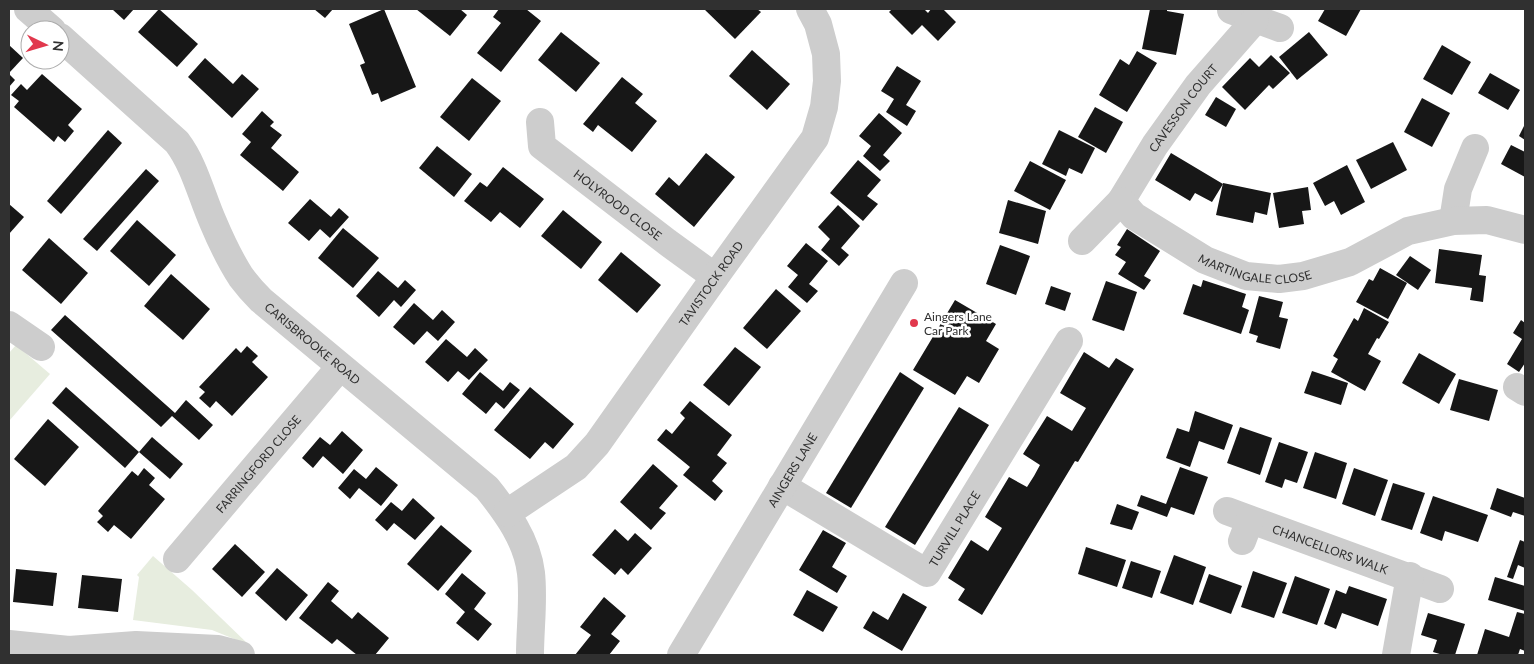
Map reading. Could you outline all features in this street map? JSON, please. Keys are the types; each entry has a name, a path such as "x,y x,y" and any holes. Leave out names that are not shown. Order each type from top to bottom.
{"street":[{"path":"28,9 41,20"},
{"name":"TAVISTOCK ROAD","path":"507,513 576,467 597,444 815,138 824,107 827,81 826,54 818,24 810,9"},
{"name":"CAVESSON COURT","path":"1121,201 1155,145 1198,85 1256,19"},
{"name":"CARISBROOKE ROAD","path":"70,46 177,142 187,155 224,247 241,276 261,300 340,368 487,488 507,513 523,544 530,572 532,601 530,655"},
{"name":"HOLYROOD CLOSE","path":"540,122 542,146 666,242 715,277"},
{"path":"1453,221 1458,189 1475,148"},
{"path":"1082,242 1121,201"},
{"name":"MARTINGALE CLOSE","path":"1121,201 1134,216 1205,260 1246,276 1279,279 1303,276 1350,262 1408,231 1453,221 1488,220 1525,230"},
{"name":"AINGERS LANE","path":"681,655 904,283"},
{"path":"9,325 41,347"},
{"name":"TURVILL PLACE","path":"782,486 927,573 1069,341"},
{"name":"FARRINGFORD CLOSE","path":"177,560 340,368"},
{"name":"CHANCELLORS WALK","path":"1240,524 1410,576 1440,589"},
{"path":"1396,655 1410,576"},
{"path":"9,644 68,650 145,645 218,649 241,655"}],"shaded area":[{"path":"16,345 50,374 9,421 9,353"},
{"path":"153,556 192,590 249,645 212,630 133,620 139,577 137,575"}],"building":[{"path":"112,9 134,9 124,20"},
{"path":"159,9 198,44 177,67 138,32"},
{"path":"314,9 333,9 325,18"},
{"path":"384,9 416,87 381,102 378,93 372,95 360,65 365,63 349,24"},
{"path":"416,9 460,9 467,15 450,36"},
{"path":"499,9 526,9 541,21 501,72 477,53 501,23 493,17"},
{"path":"704,9 757,9 761,12 735,39"},
{"path":"892,9 924,9 928,13 931,9 943,9 956,22 938,41 922,25 912,35 889,12"},
{"path":"1150,9 1167,9 1167,11 1184,14 1176,55 1142,49"},
{"path":"1325,9 1361,9 1346,36 1318,21"},
{"path":"561,32 600,63 576,92 538,60"},
{"path":"1309,32 1328,55 1297,80 1279,57"},
{"path":"9,45 20,55 20,61 9,73"},
{"path":"1442,45 1471,62 1452,95 1423,79"},
{"path":"752,50 790,84 767,110 729,76"},
{"path":"1137,51 1157,63 1127,112 1099,95 1120,59 1129,65"},
{"path":"1271,55 1290,73 1273,89 1269,85 1245,110 1222,87 1250,58 1259,67"},
{"path":"205,58 233,84 242,74 259,89 232,118 188,77"},
{"path":"897,66 921,81 906,105 916,111 907,126 886,112 894,99 881,91"},
{"path":"1490,73 1520,90 1508,110 1478,93"},
{"path":"9,74 15,80 9,87"},
{"path":"42,74 82,109 68,125 74,131 65,142 58,136 54,142 14,107 19,101 11,95 21,84 27,90"},
{"path":"622,77 643,94 635,103 657,121 632,152 598,125 593,132 583,124"},
{"path":"472,78 501,101 469,141 440,117"},
{"path":"1216,97 1236,109 1226,127 1205,115"},
{"path":"1422,98 1450,113 1432,147 1404,132"},
{"path":"1095,107 1123,122 1106,153 1078,137"},
{"path":"262,111 274,122 270,126 282,135 271,148 299,172 283,191 240,155 251,142 242,134"},
{"path":"879,113 902,133 883,155 890,161 880,171 863,156 871,146 859,136"},
{"path":"1525,124 1525,140 1519,136"},
{"path":"108,130 122,143 61,214 47,201"},
{"path":"1059,130 1095,148 1082,174 1069,168 1066,176 1042,164"},
{"path":"1393,142 1407,170 1371,189 1356,160"},
{"path":"1511,145 1525,152 1525,177 1501,164"},
{"path":"437,146 472,174 454,197 419,168"},
{"path":"706,153 735,177 694,227 655,194 669,177 679,186"},
{"path":"1171,153 1223,184 1212,202 1195,193 1190,201 1155,180"},
{"path":"858,160 881,180 867,196 878,204 863,221 830,193"},
{"path":"1030,161 1066,180 1050,210 1014,191"},
{"path":"1347,165 1365,202 1341,215 1334,201 1325,206 1313,183"},
{"path":"503,167 544,199 520,228 500,212 491,222 464,201 480,182 487,187"},
{"path":"146,169 159,181 97,251 83,239"},
{"path":"1223,183 1271,193 1267,215 1255,212 1253,223 1216,215"},
{"path":"1308,187 1311,210 1302,211 1304,224 1279,228 1273,193"},
{"path":"310,199 331,217 339,208 349,217 330,238 320,229 309,241 288,223"},
{"path":"1008,200 1046,211 1038,244 999,233"},
{"path":"9,204 24,217 9,234"},
{"path":"838,205 860,226 841,248 849,255 839,266 821,250 830,239 818,227"},
{"path":"563,210 602,242 581,269 541,236"},
{"path":"137,220 176,255 149,286 110,251"},
{"path":"343,228 379,258 353,288 318,258"},
{"path":"1127,229 1160,251 1144,276 1151,280 1144,290 1118,274 1126,262 1115,255 1121,247 1117,245"},
{"path":"49,238 88,273 61,304 22,270"},
{"path":"806,243 828,261 809,284 818,291 807,303 788,287 798,275 787,266"},
{"path":"1000,245 1030,256 1016,295 986,284"},
{"path":"1439,249 1482,255 1479,275 1486,276 1483,302 1470,300 1472,288 1435,283"},
{"path":"621,252 661,285 637,313 598,280"},
{"path":"1410,256 1431,270 1418,290 1396,275"},
{"path":"1380,268 1407,283 1388,319 1356,302 1369,279 1373,281"},
{"path":"378,271 398,288 405,280 416,290 401,307 394,300 379,317 356,296"},
{"path":"171,274 210,309 183,340 144,306"},
{"path":"1203,280 1246,294 1242,307 1249,310 1241,334 1183,314 1193,284 1201,287"},
{"path":"1106,281 1137,292 1124,331 1092,320"},
{"path":"1051,286 1071,293 1065,311 1045,304"},
{"path":"776,289 801,311 767,349 743,328"},
{"path":"1259,296 1283,302 1279,317 1288,319 1280,349 1256,342 1258,336 1249,333"},
{"path":"955,300 996,324 986,341 999,349 979,383 967,376 955,395 913,370"},
{"path":"414,303 433,320 442,310 455,322 438,341 427,331 414,345 393,327"},
{"path":"1364,308 1389,322 1368,354 1381,361 1365,391 1331,372 1338,359 1333,356 1354,318 1358,321"},
{"path":"65,315 175,413 186,400 213,425 199,440 172,416 161,427 51,330"},
{"path":"1521,320 1525,323 1525,363 1519,372 1507,364 1522,339 1513,333"},
{"path":"446,339 467,357 475,348 488,360 469,380 458,371 448,382 425,362"},
{"path":"247,346 258,356 252,362 268,377 232,416 216,401 210,408 199,398 205,392 199,387 236,348 241,353"},
{"path":"735,347 761,367 729,406 703,385"},
{"path":"1084,352 1109,368 1116,358 1134,369 1078,462 1075,461 982,615 958,600 965,589 948,578 971,540 988,551 1002,528 985,517 1009,477 1027,487 1034,476 1040,465 1023,454 1047,416 1072,431 1086,408 1060,393"},
{"path":"1419,353 1456,374 1439,404 1402,383"},
{"path":"1312,371 1348,383 1341,405 1304,393"},
{"path":"480,372 503,391 510,382 520,390 504,409 496,402 486,414 462,394"},
{"path":"900,372 924,388 851,508 826,493"},
{"path":"1459,379 1498,390 1489,421 1450,410"},
{"path":"66,387 139,452 125,468 52,403"},
{"path":"530,387 574,424 553,449 545,442 530,459 494,430"},
{"path":"690,401 732,435 717,455 727,463 712,481 723,491 715,501 683,475 690,467 657,440 666,429 672,434 685,418 680,413"},
{"path":"959,407 989,425 915,545 885,527"},
{"path":"1195,411 1233,425 1224,450 1199,441 1190,467 1166,458 1177,428 1189,432"},
{"path":"48,419 79,447 45,486 14,459"},
{"path":"1240,427 1272,438 1260,475 1227,463"},
{"path":"342,431 363,450 343,474 323,456 313,468 302,458 320,437 330,445"},
{"path":"152,437 183,464 170,479 139,452"},
{"path":"1279,442 1308,452 1297,483 1285,479 1282,488 1265,482"},
{"path":"1315,452 1347,463 1336,499 1303,488"},
{"path":"653,464 678,486 659,508 666,513 651,530 620,502"},
{"path":"376,467 398,485 381,506 359,488 350,499 338,488 354,469 366,479"},
{"path":"1180,467 1208,477 1194,515 1171,507 1167,517 1137,506 1141,495 1166,504"},
{"path":"144,468 155,478 149,485 165,499 131,539 114,525 108,532 97,522 103,516 98,511 132,471 138,476"},
{"path":"1354,468 1388,480 1375,516 1342,504"},
{"path":"1393,483 1425,493 1412,530 1381,520"},
{"path":"1497,488 1525,498 1525,516 1513,512 1511,517 1490,509"},
{"path":"1433,496 1488,515 1478,542 1445,531 1442,541 1420,533"},
{"path":"413,498 435,518 415,540 394,523 387,531 375,520 391,502 402,511"},
{"path":"1117,504 1139,512 1132,530 1110,524"},
{"path":"441,525 472,551 438,591 407,564"},
{"path":"615,529 628,541 635,533 652,548 628,575 621,568 615,575 592,555"},
{"path":"823,530 846,543 832,567 847,576 837,593 799,570"},
{"path":"1520,540 1525,542 1525,568 1518,565 1513,579 1507,577"},
{"path":"235,544 265,572 242,597 212,569"},
{"path":"1086,547 1126,560 1117,587 1078,574"},
{"path":"1174,555 1206,567 1193,605 1160,593"},
{"path":"1131,561 1161,571 1152,598 1122,588"},
{"path":"277,568 308,595 286,621 255,593"},
{"path":"16,569 57,573 53,606 13,602"},
{"path":"1253,571 1287,583 1274,618 1241,607"},
{"path":"462,573 486,593 474,609 492,624 478,641 456,623 465,612 445,594"},
{"path":"1209,574 1242,586 1231,614 1199,602"},
{"path":"82,575 122,579 118,612 78,608"},
{"path":"1295,576 1330,589 1317,625 1282,613"},
{"path":"1495,577 1525,586 1525,611 1488,600"},
{"path":"328,582 339,591 331,601 352,619 358,612 389,638 375,655 357,655 337,639 332,644 299,618"},
{"path":"1349,586 1387,599 1378,626 1342,613 1336,629 1324,624 1336,590 1346,594"},
{"path":"807,590 838,607 823,632 793,615"},
{"path":"903,593 927,607 902,651 863,628 873,611 888,620"},
{"path":"604,597 626,616 611,634 620,641 609,655 575,655 591,635 580,627"},
{"path":"1517,612 1525,614 1525,651 1520,649 1518,655 1477,655 1485,629 1509,637"},
{"path":"1428,613 1465,624 1455,655 1443,655 1433,652 1437,640 1421,635"}],"place":[{"name":"Aingers Lane Car Park","path":"914,323"}]}
